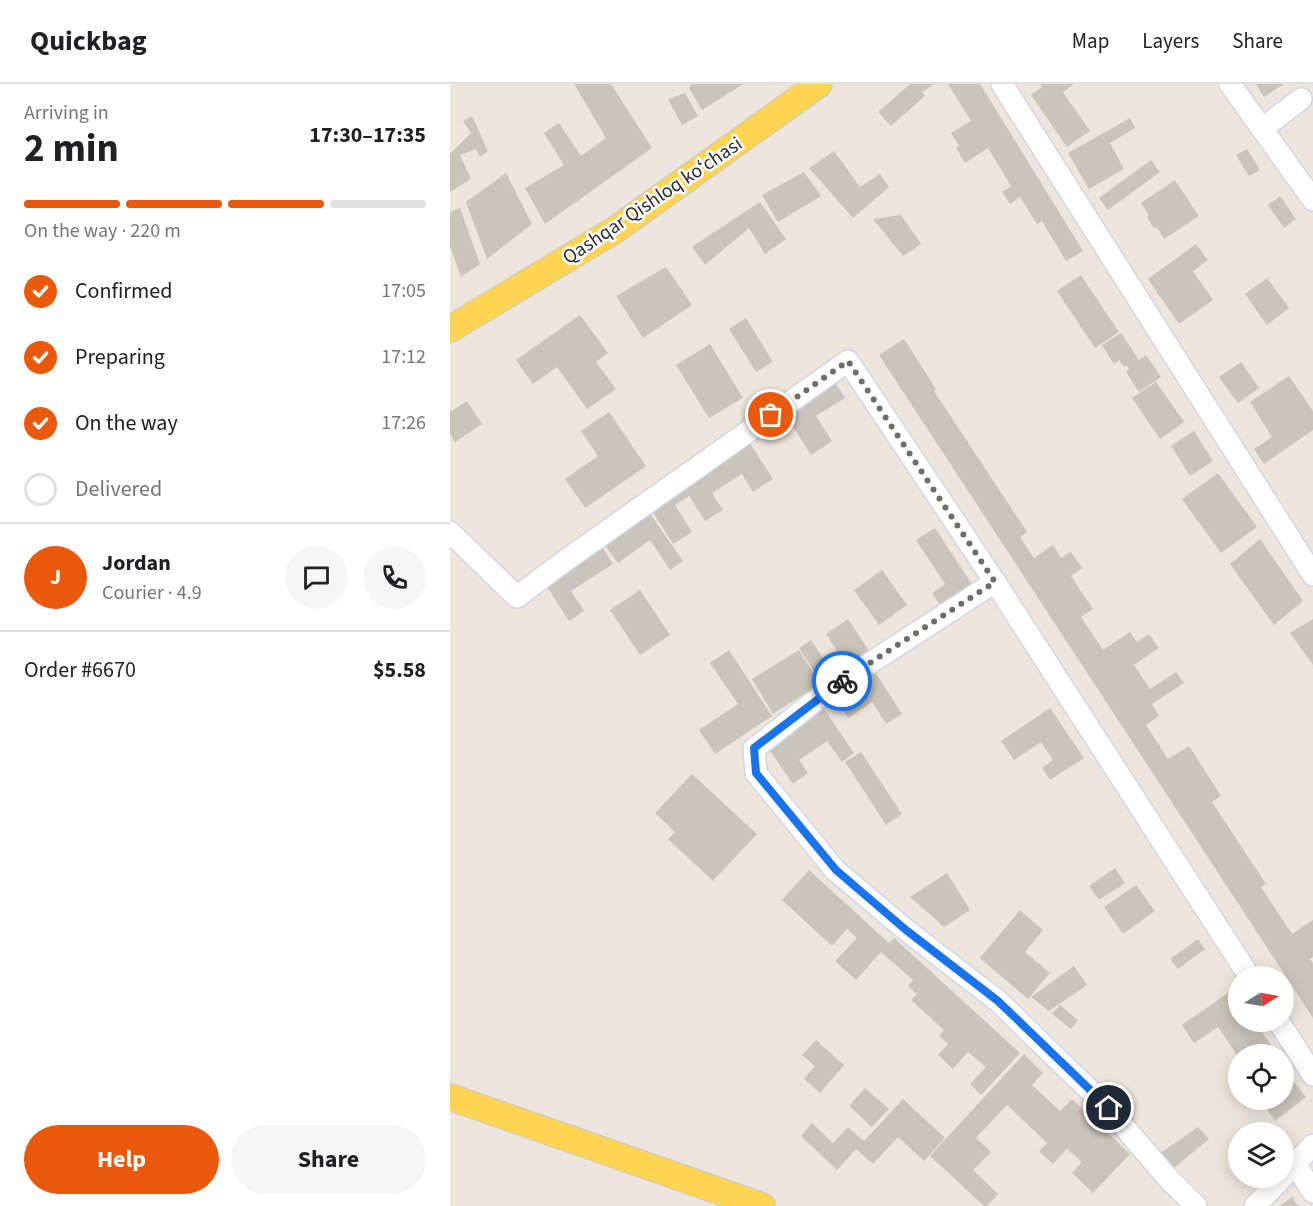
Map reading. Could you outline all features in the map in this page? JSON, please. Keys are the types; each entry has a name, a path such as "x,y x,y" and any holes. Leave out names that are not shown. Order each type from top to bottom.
{"main road":[{"name":"Qashqar Qishloq koʻchasi","path":"450,329 615,230 819,84"},
{"path":"450,1097 762,1206"}],"street":[{"path":"1002,84 1313,575"},
{"path":"1230,84 1313,200"},
{"path":"1262,129 1301,99"},
{"path":"450,532 517,597 848,361 995,582 1244,966"},
{"path":"995,582 830,689 754,748 756,773 836,870 906,930 998,1001 1109,1108 1166,1176 1196,1206"},
{"path":"1285,1032 1313,1075"},
{"path":"1294,1165 1313,1145"},
{"path":"1294,1177 1313,1192"},
{"path":"1255,1206 1272,1188"}],"building":[{"path":"574,84 611,84 652,148 545,224 525,188 564,165 544,133 559,123 581,156 606,138"},
{"path":"692,84 743,84 702,110 689,88"},
{"path":"910,84 934,84 922,92 925,96 891,126 878,112"},
{"path":"948,84 980,84 1083,251 1066,261 1042,221 1037,224 1020,197 1010,204 1002,192 1011,186 988,148 965,163 956,148 959,146 951,133 971,121"},
{"path":"1040,84 1074,84 1063,92 1090,131 1067,147 1031,95 1042,87"},
{"path":"1256,84 1284,84 1264,97"},
{"path":"685,93 698,116 682,125 668,99"},
{"path":"472,116 488,151 480,157 476,149 460,155 471,179 450,192 450,154 471,133 463,121"},
{"path":"1130,118 1135,128 1110,143 1124,169 1089,189 1068,153"},
{"path":"1247,149 1260,170 1249,176 1236,155"},
{"path":"834,151 860,187 880,174 889,187 853,218 809,168"},
{"path":"1151,160 1160,172 1108,210 1099,198"},
{"path":"804,172 821,196 778,222 762,195"},
{"path":"506,173 532,224 487,259 466,202"},
{"path":"1175,180 1199,216 1164,239 1157,227 1154,229 1141,203"},
{"path":"1280,196 1296,219 1284,228 1268,205"},
{"path":"760,202 786,239 765,254 749,228 705,265 692,247"},
{"path":"460,208 480,264 461,277 450,246 450,212"},
{"path":"901,215 921,244 903,256 873,219"},
{"path":"1196,244 1208,260 1193,271 1213,300 1179,324 1148,279"},
{"path":"666,267 692,305 643,338 616,296"},
{"path":"1081,275 1119,332 1095,348 1057,291"},
{"path":"1267,278 1289,308 1267,325 1245,294"},
{"path":"580,315 608,353 596,362 616,389 587,409 557,367 533,384 516,360"},
{"path":"746,318 773,362 756,372 729,329"},
{"path":"1121,333 1139,360 1146,355 1161,377 1139,392 1126,372 1129,369 1126,365 1124,367 1119,360 1114,364 1102,345"},
{"path":"904,339 936,389 934,391 1027,532 1020,537 1034,558 1053,545 1061,558 1071,552 1082,568 1071,576 1093,609 1081,617 1103,650 1130,632 1137,642 1149,634 1159,648 1134,665 1150,689 1176,672 1184,683 1152,704 1159,716 1146,725 1168,759 1189,746 1221,796 1212,802 1266,884 1261,887 1292,934 1313,920 1313,957 1310,959 1313,963 1313,1018 1294,989 1294,966 1279,966 879,355"},
{"path":"710,344 743,398 709,418 676,365"},
{"path":"1241,362 1259,388 1238,403 1219,377"},
{"path":"1289,376 1313,411 1313,430 1264,464 1254,449 1272,437 1250,402"},
{"path":"833,379 845,398 816,416 832,441 811,455 783,411"},
{"path":"1156,382 1184,422 1160,439 1132,398"},
{"path":"467,401 482,424 455,442 450,434 450,412"},
{"path":"609,412 646,466 585,508 565,479 598,456 581,431"},
{"path":"1194,431 1213,461 1190,476 1171,446"},
{"path":"749,442 773,479 753,492 742,474 712,493 723,510 705,521 689,496 675,505 692,532 673,544 649,506"},
{"path":"1218,473 1257,527 1221,553 1182,499"},
{"path":"646,508 683,561 670,570 650,540 618,563 601,540"},
{"path":"935,528 975,589 943,609 932,593 945,584 916,540"},
{"path":"1260,539 1303,601 1274,625 1230,564"},
{"path":"599,542 613,564 571,591 584,611 569,621 542,579"},
{"path":"882,570 907,605 879,625 854,590"},
{"path":"640,590 670,635 640,655 610,610"},
{"path":"848,619 870,652 822,684 799,648 811,640 825,661 838,652 826,634"},
{"path":"1313,619 1313,665 1290,633"},
{"path":"729,650 772,716 715,754 699,730 738,704 710,663"},
{"path":"799,650 820,684 773,714 752,679"},
{"path":"875,672 902,714 886,724 872,702 848,718 835,699"},
{"path":"1050,708 1084,758 1050,780 1042,768 1053,760 1041,742 1014,760 1001,741"},
{"path":"824,709 854,753 842,762 827,741 799,760 808,773 793,784 768,748"},
{"path":"861,752 902,814 886,825 845,762"},
{"path":"692,774 757,834 713,881 668,839 675,832 655,813"},
{"path":"1115,868 1125,883 1099,900 1089,886"},
{"path":"809,870 889,943 894,938 1020,1053 981,1095 970,1084 986,1067 968,1052 953,1069 938,1055 948,1044 939,1036 944,1030 911,1000 917,994 908,986 913,980 881,952 856,980 835,961 857,938 847,929 832,946 782,900"},
{"path":"947,873 970,910 944,927 910,897"},
{"path":"1136,885 1155,911 1123,934 1104,907"},
{"path":"1020,910 1043,930 1025,952 1050,973 1028,999 980,958"},
{"path":"1198,939 1205,949 1178,969 1170,959"},
{"path":"1074,966 1087,985 1049,1011 1031,997"},
{"path":"1228,993 1228,1032 1262,1032 1270,1044 1230,1044 1218,1027 1194,1043 1182,1025"},
{"path":"1060,1005 1078,1020 1071,1029 1052,1014"},
{"path":"816,1040 844,1065 820,1093 804,1079 815,1066 802,1055"},
{"path":"1024,1054 1043,1073 1032,1085 1060,1111 1072,1099 1130,1154 1093,1193 1072,1173 1082,1162 1067,1149 1053,1164 1039,1151 1047,1143 1007,1105 976,1138 991,1152 973,1170 998,1194 987,1206 984,1206 930,1156"},
{"path":"1294,1082 1306,1097 1294,1106"},
{"path":"865,1088 889,1109 872,1127 849,1106"},
{"path":"903,1099 945,1138 924,1161 898,1137 873,1164 856,1149 837,1170 801,1136 812,1123 833,1143 848,1127 864,1141"},
{"path":"1267,1110 1289,1110 1275,1121"},
{"path":"1198,1127 1209,1139 1169,1172 1156,1156"},
{"path":"1292,1197 1298,1206 1280,1206"}],"way so far":[{"path":"771,415 848,361 995,582 842,681"}],"route":[{"path":"842,681 754,748 756,773 836,870 906,930 998,1001 1109,1108"}]}
